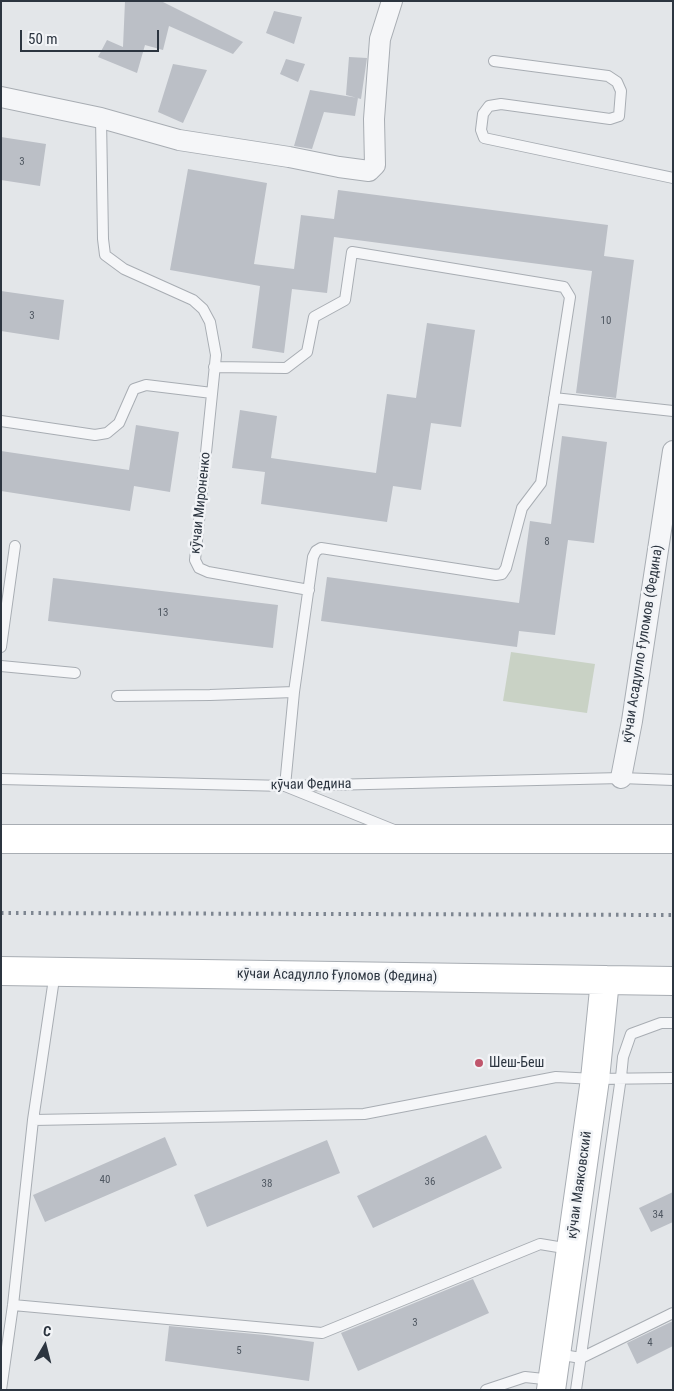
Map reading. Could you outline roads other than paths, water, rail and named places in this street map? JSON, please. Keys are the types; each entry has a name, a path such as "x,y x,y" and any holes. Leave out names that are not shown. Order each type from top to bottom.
{"street":[{"path":"1,97 101,118 179,140 369,171 375,165 374,119 380,39 392,1"},
{"name":"кӯчаи Асадулло Ғуломов (Федина)","path":"621,778 632,721 673,451"},
{"path":"1,839 673,839"},
{"name":"кӯчаи Асадулло Ғуломов (Федина)","path":"1,971 673,981"},
{"name":"кӯчаи Маяковский","path":"563,1374 570,1249 595,1079 605,980"}],"lane":[{"path":"494,61 608,76 617,82 621,90 619,116 610,119 500,104 489,106 483,114 481,130 484,138 673,178"},
{"name":"кӯчаи Мироненко","path":"101,118 103,238 105,255 124,269 193,300 203,309 210,322 216,355 194,560 199,568 208,572 309,590"},
{"path":"214,367 286,368 307,352 314,317 345,300 352,252 564,287 570,297 541,484 522,508 506,568 502,574 496,575 321,548 316,551 313,557 294,692 285,786 416,839"},
{"path":"1,421 95,435 107,433 119,423 134,389 146,384 212,393"},
{"path":"554,398 673,411"},
{"path":"1,647 16,546"},
{"path":"1,666 75,673"},
{"path":"117,696 210,696 294,692"},
{"name":"кӯчаи Федина","path":"1,779 285,786 621,778 673,780"},
{"path":"1,1390 13,1305 33,1120 55,972"},
{"path":"563,1374 621,1077 623,1057 631,1034 661,1023 673,1023"},
{"path":"33,1120 364,1114 556,1077 595,1079 621,1077 673,1078"},
{"path":"13,1305 322,1333 540,1244 570,1249"},
{"path":"486,1390 526,1377 563,1374 673,1313"}],"railway":[{"path":"1,913 673,915"}],"place":[{"name":"Шеш-Беш","path":"479,1063"}]}
